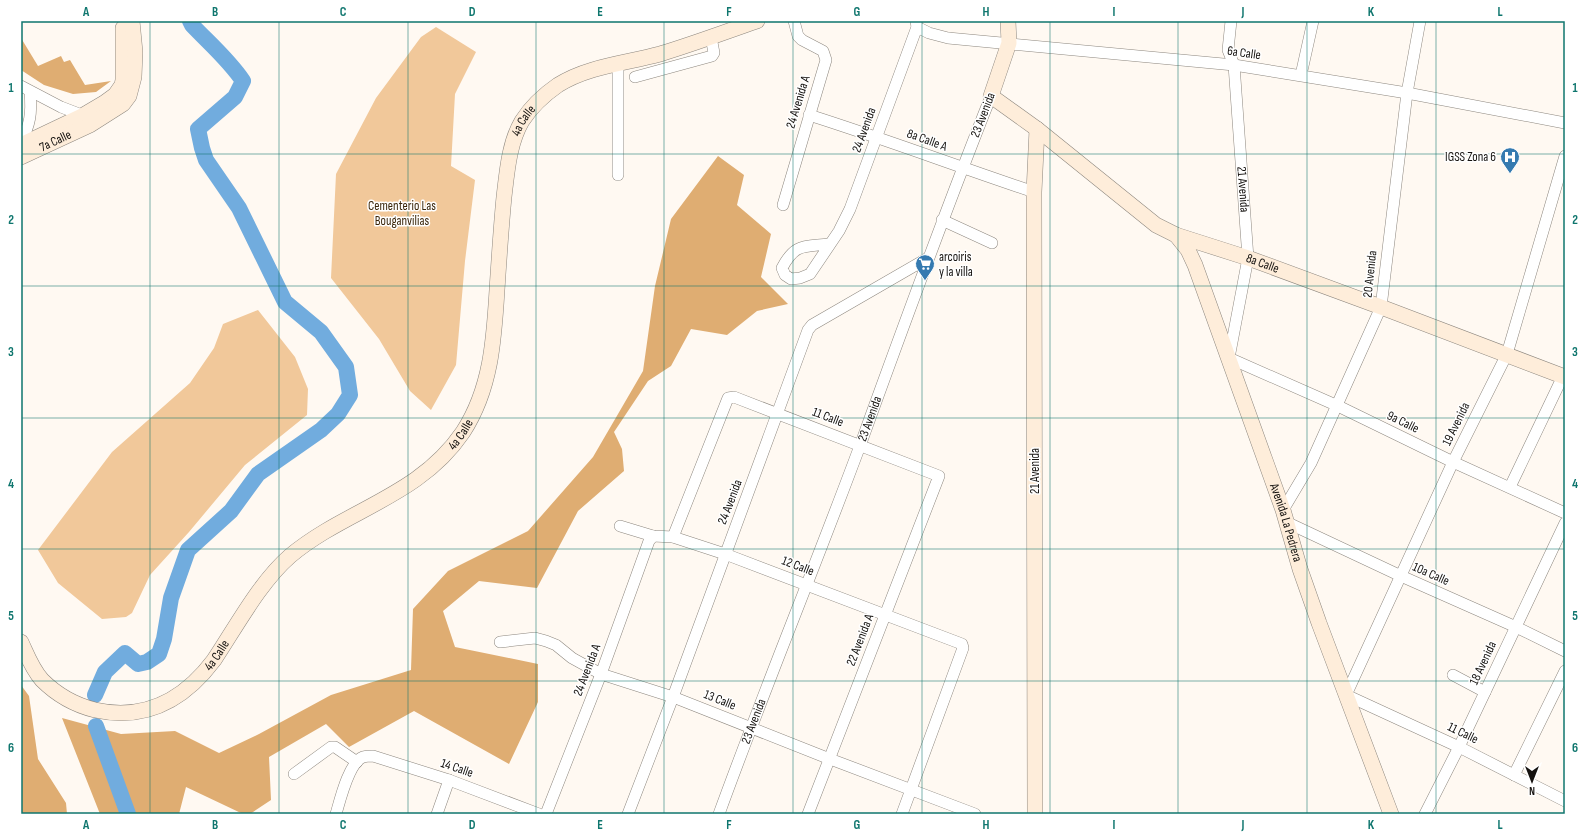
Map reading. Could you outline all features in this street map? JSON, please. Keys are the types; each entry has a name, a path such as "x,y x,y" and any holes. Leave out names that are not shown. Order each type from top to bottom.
{"street":[{"path":"123,21 126,89"},
{"path":"26,89 90,121 115,95 126,89 135,68 132,21"},
{"name":"4a Calle","path":"21,642 35,670 42,679 52,689 74,703 104,712 127,714 148,710 182,693 204,674 257,594 272,574 290,556 310,541 412,483 438,462 452,446 471,419 486,385 489,370 495,328 501,223 510,153 516,134 523,120 537,103 559,84 584,73 660,54 757,21"},
{"name":"24 Avenida A","path":"783,205 826,60 823,51 802,40 798,36 794,21"},
{"name":"23 Avenida","path":"719,814 750,727 860,444 942,220 991,96 1009,43 1008,21"},
{"name":"21 Avenida","path":"1228,358 1248,258 1234,65 1228,50 1231,21"},
{"path":"1301,76 1313,21"},
{"name":"20 Avenida","path":"1284,516 1338,406 1381,307 1407,93 1420,21"},
{"name":"6a Calle","path":"916,24 930,33 948,38 1234,65 1407,93 1565,123"},
{"name":"24 Avenida","path":"829,244 839,231 850,209 916,24"},
{"path":"635,77 712,56 714,53 711,37"},
{"path":"618,64 618,175"},
{"path":"21,144 30,121 32,110 26,89"},
{"name":"8a Calle","path":"991,96 1037,129 1156,225 1176,235 1248,258 1564,376"},
{"name":"8a Calle A","path":"809,114 877,136 962,168 1034,192"},
{"name":"7a Calle","path":"21,144 90,121"},
{"name":"7a Calle","path":"21,157 90,121"},
{"name":"21 Avenida","path":"1035,814 1036,341 1034,192 1037,129"},
{"name":"19 Avenida","path":"1346,695 1453,462 1507,354 1565,156"},
{"path":"942,220 992,243"},
{"name":"Avenida La Pedrera","path":"1176,235 1188,250 1284,516 1300,569 1346,695 1392,814"},
{"name":"24 Avenida","path":"628,814 673,697 808,330 812,325 928,258"},
{"name":"9a Calle","path":"1228,358 1338,406 1453,462 1565,513"},
{"path":"1510,487 1564,376"},
{"name":"11 Calle","path":"673,537 728,398 734,397 778,413 939,476"},
{"name":"22 Avenida A","path":"808,814 939,476"},
{"name":"10a Calle","path":"1284,516 1401,576 1516,627 1565,651"},
{"name":"18 Avenida","path":"1425,814 1459,747 1565,523"},
{"name":"12 Calle","path":"620,526 653,536 673,537 725,554 962,644 963,646 911,790"},
{"name":"24 Avenida A","path":"546,814 601,674 650,540 653,536"},
{"name":"13 Calle","path":"500,642 534,638 546,641 556,645 572,658 601,674 673,697 975,814"},
{"path":"1514,775 1565,671"},
{"path":"1453,675 1485,692"},
{"name":"11 Calle","path":"1346,695 1459,747 1565,801"},
{"path":"294,774 331,747 335,747 360,759 349,774 336,814"},
{"name":"14 Calle","path":"360,759 373,756 449,780 539,814"},
{"path":"437,814 449,780"},
{"path":"902,814 911,790"}],"green space":[{"name":"Cementerio Las Bouganvilias","path":"436,27 476,52 455,94 451,166 475,180 465,261 456,365 431,410 410,391 379,339 331,278 336,174 376,98 421,37"},
{"path":"258,310 295,357 308,389 307,415 245,465 189,532 150,575 132,613 126,617 102,619 58,583 38,550 112,452 190,383 214,348 223,324"}],"shaded area":[{"path":"21,38 38,66 61,56 64,62 70,60 85,85 111,81 96,92 73,94 44,85 21,70"},
{"path":"718,156 744,175 737,205 771,234 761,277 788,304 757,311 727,335 691,329 671,366 648,381 614,432 622,449 624,471 578,511 537,588 479,581 443,611 455,647 538,664 538,702 509,764 414,711 349,747 326,724 269,757 271,800 250,814 243,814 186,787 179,814 100,814 62,718 121,734 175,731 219,753 259,734 331,695 411,670 413,609 448,571 528,531 593,457 643,371 655,286 671,219"},
{"path":"21,685 29,696 38,759 66,803 67,814 21,814"}],"waterway":[{"path":"95,695 105,672 125,653 138,664 147,662 159,654 164,639 171,598 188,550 231,511 258,474 321,430 338,414 350,395 346,367 321,332 285,302 239,208 206,160 198,129 235,97 243,81 232,66 192,25 190,21"},
{"path":"96,726 128,814"}],"place":[{"name":"IGSS Zona 6","path":"1510,174"},
{"name":"arcoiris y la villa","path":"925,281"}]}
